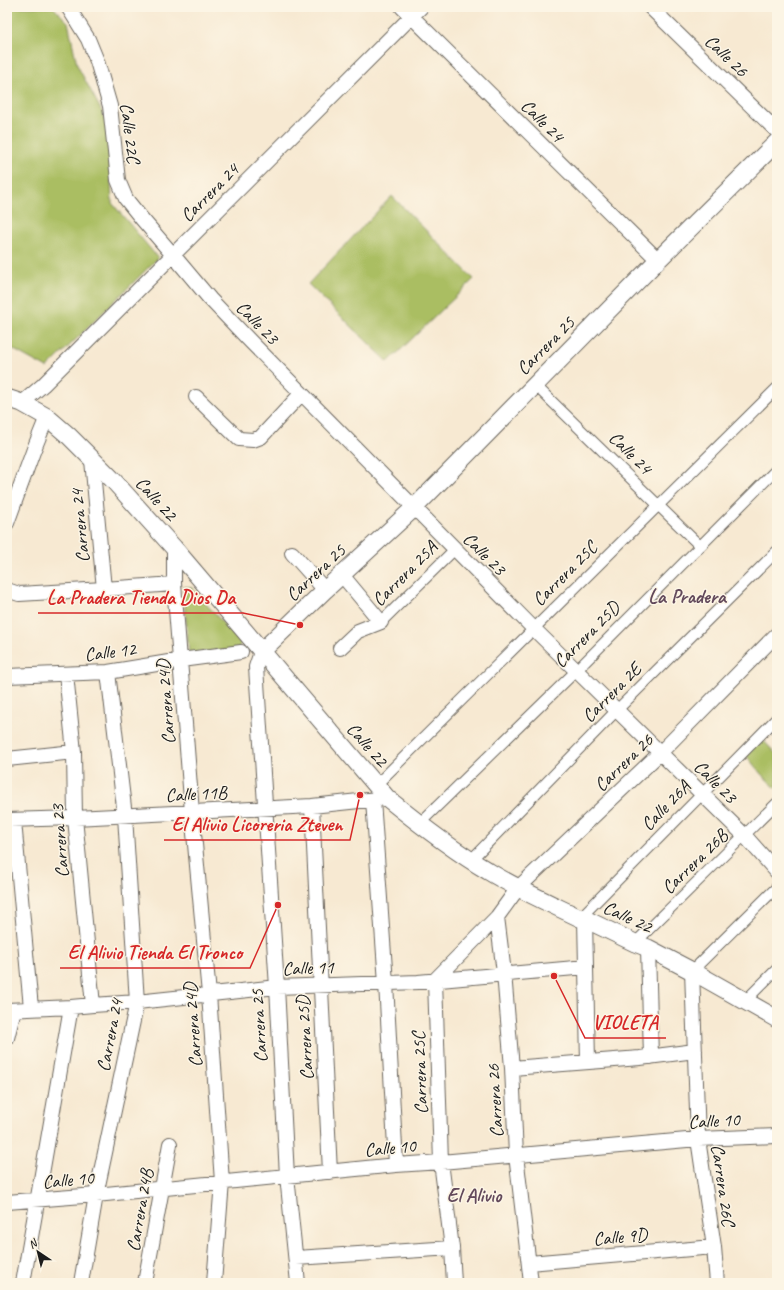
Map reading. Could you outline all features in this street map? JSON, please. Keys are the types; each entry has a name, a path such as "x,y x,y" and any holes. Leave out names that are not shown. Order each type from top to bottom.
{"street":[{"name":"Calle 22C","path":"68,7 88,39 100,68 110,106 118,180 126,199 173,255"},
{"name":"Calle 26","path":"650,7 777,131"},
{"name":"Carrera 24","path":"14,401 43,385 173,255 412,10"},
{"name":"Calle 24","path":"412,10 658,260"},
{"name":"Carrera 25","path":"298,1283 287,1176 277,987 256,667 262,652 325,590 414,508 658,260 777,142"},
{"name":"Calle 23","path":"173,255 210,299 301,394 534,630 745,836 777,872"},
{"name":"Calle 24","path":"535,385 700,546"},
{"name":"Carrera 25C","path":"378,794 534,630 777,388"},
{"path":"196,397 239,439 253,440 261,437 301,394"},
{"name":"Calle 22","path":"14,401 47,418 69,436 112,479 174,548 262,652 378,794 487,871 518,888 692,971 777,1019"},
{"path":"8,517 47,418"},
{"name":"Carrera 24","path":"92,460 104,589"},
{"name":"Carrera 25D","path":"419,824 576,671 777,469"},
{"name":"Carrera 24D","path":"174,548 174,584 192,812 209,994 222,1182 214,1283"},
{"name":"Carrera 25A","path":"340,648 358,631 381,622 454,550"},
{"name":"Carrera 2E","path":"471,860 616,711 777,551"},
{"path":"292,553 325,590"},
{"path":"342,575 381,622"},
{"path":"7,590 19,594 174,584"},
{"name":"Carrera 26","path":"434,980 497,917 518,888 660,753 777,634"},
{"name":"Calle 12","path":"7,676 108,672 241,652"},
{"name":"Carrera 24","path":"81,1283 96,1195 137,1002 125,816 108,672"},
{"name":"Carrera 23","path":"66,674 74,752 75,818 93,1004"},
{"name":"Calle 26A","path":"583,919 777,718"},
{"path":"7,759 74,752"},
{"path":"378,794 396,1165"},
{"name":"Calle 11B","path":"10,821 312,806 378,794"},
{"name":"Carrera 26B","path":"641,946 777,803"},
{"name":"Carrera 25D","path":"312,806 330,1172"},
{"path":"10,821 30,1008"},
{"path":"692,971 777,887"},
{"name":"Carrera 26","path":"497,917 504,973 512,1068 516,1156 531,1283"},
{"path":"583,919 586,967 588,1062"},
{"path":"641,946 651,1057"},
{"name":"Calle 11","path":"10,1010 137,1002 277,987 434,980 586,967"},
{"path":"746,1001 777,970"},
{"name":"Carrera 26C","path":"692,971 698,1139 714,1247 716,1283"},
{"name":"Carrera 25C","path":"434,980 441,1162 452,1248 454,1283"},
{"path":"23,1283 71,1007"},
{"path":"7,1038 10,1010"},
{"path":"512,1068 651,1057 695,1051"},
{"name":"Calle 10","path":"7,1202 161,1189 396,1165 516,1156 698,1139 777,1136"},
{"name":"Carrera 24B","path":"145,1283 170,1144"},
{"name":"Calle 9D","path":"529,1263 714,1247"},
{"path":"296,1258 452,1248"}],"green space":[{"path":"7,7 53,7 68,22 77,65 108,123 112,203 158,258 47,368 7,346"},
{"path":"392,196 474,279 388,362 308,284"},
{"path":"183,587 191,587 241,643 237,650 189,654"},
{"path":"761,738 777,755 777,789 762,775 744,753"}],"place":[{"name":"La Pradera Tienda Dios Da","path":"300,625"},
{"name":"El Alivio Licoreria Zteven","path":"360,795"},
{"name":"El Alivio Tienda El Tronco","path":"278,905"},
{"name":"VIOLETA","path":"554,976"}],"district":[{"name":"La Pradera","path":"687,596"},
{"name":"El Alivio","path":"474,1195"}]}
